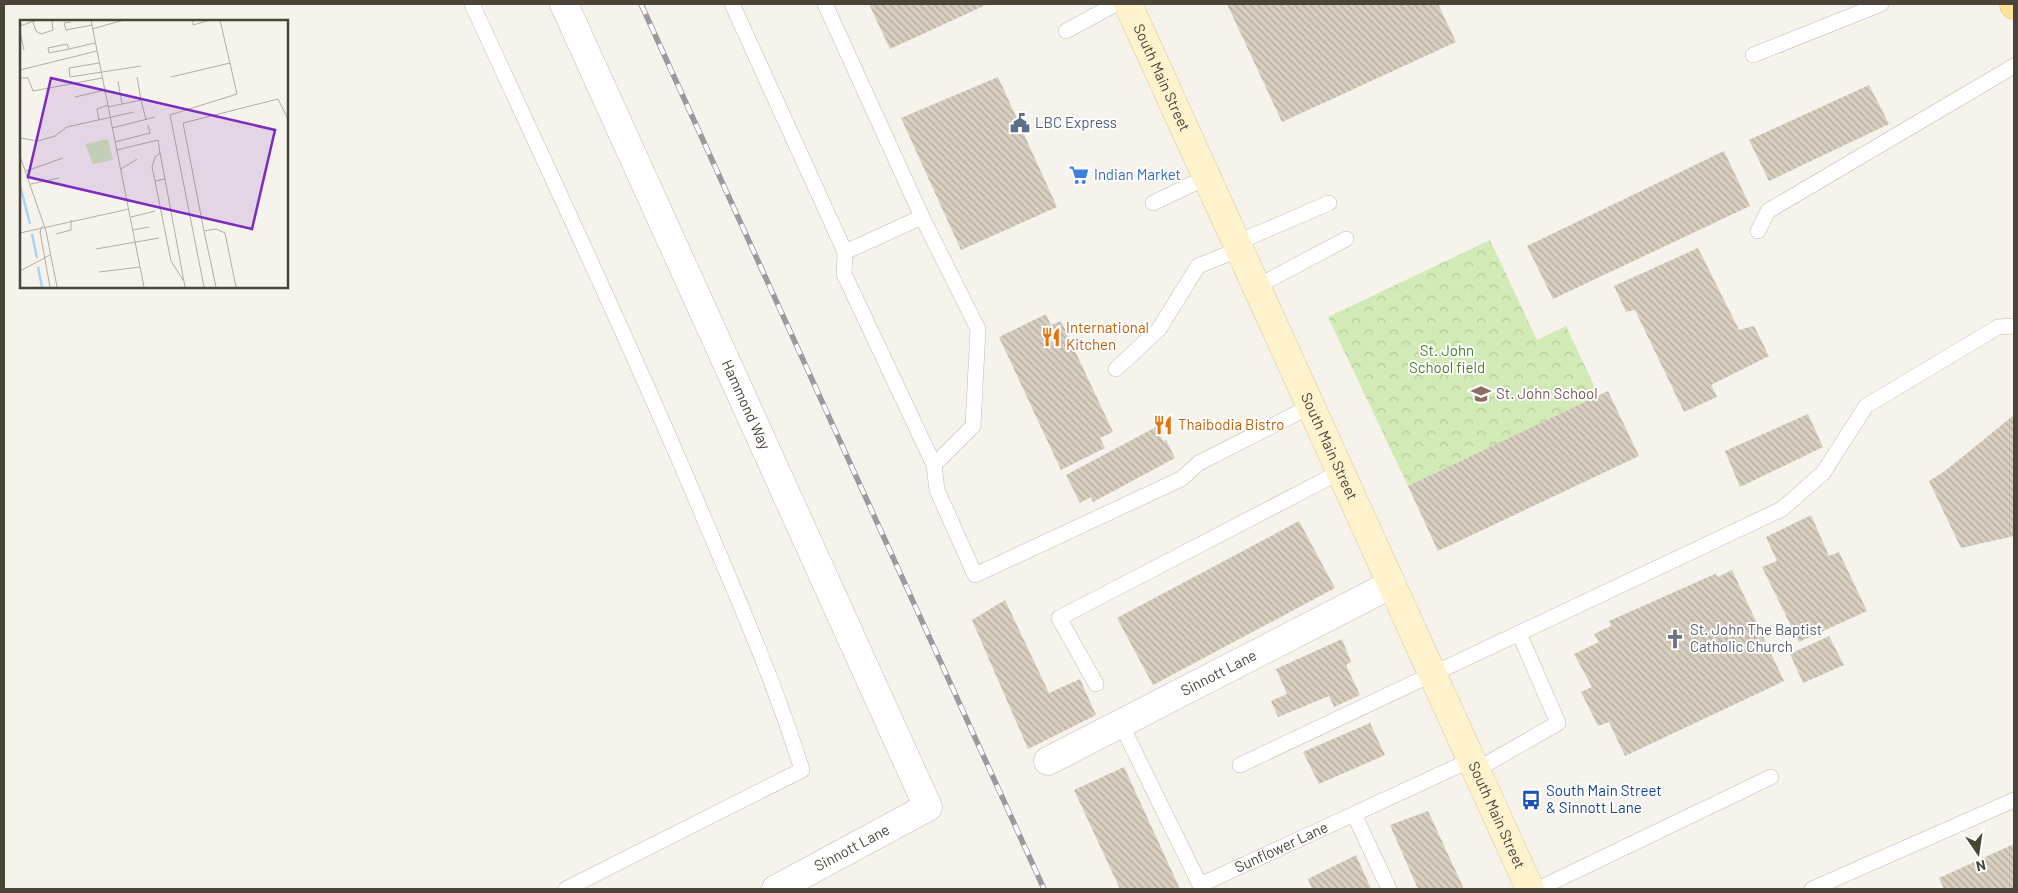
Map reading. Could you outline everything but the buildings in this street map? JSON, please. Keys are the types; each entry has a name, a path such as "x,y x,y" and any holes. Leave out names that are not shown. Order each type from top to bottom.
{"main road":[{"name":"South Main Street","path":"1128,4 1530,889"}],"street":[{"name":"Hammond Way","path":"564,4 928,807"},
{"name":"Sinnott Lane","path":"1048,762 1392,584"},
{"name":"Sinnott Lane","path":"776,889 928,807"}],"lane":[{"path":"472,4 619,320 689,482 790,729 802,770 566,889"},
{"path":"732,4 844,252 844,274 934,465 937,490 975,575 1181,479 1199,463 1311,406"},
{"path":"825,4 922,217 978,329 973,426 934,465"},
{"path":"1066,30 1116,4"},
{"path":"1753,55 1881,4"},
{"path":"1758,231 1768,211 2014,66"},
{"path":"1153,203 1207,177"},
{"path":"1116,369 1159,330 1198,266 1329,203"},
{"path":"844,252 922,217"},
{"path":"1256,287 1346,239"},
{"path":"1240,765 1782,509 1823,473 1866,406 1998,327 2014,326"},
{"path":"1096,684 1059,618 1340,472"},
{"name":"Sunflower Lane","path":"1121,724 1200,887 1354,814 1473,765 1558,723 1519,633"},
{"path":"1538,889 1771,777"},
{"path":"1812,889 2014,800"},
{"path":"1354,814 1389,889"}],"green space":[{"name":"St. John School field","path":"1490,240 1537,340 1566,326 1599,396 1408,486 1328,317"}],"railway":[{"path":"641,4 1044,889"}],"place":[{"name":"LBC Express","path":"1020,123"},
{"name":"Indian Market","path":"1079,175"},
{"name":"International Kitchen","path":"1051,337"},
{"name":"St. John School","path":"1481,394"},
{"name":"Thaibodia Bistro","path":"1163,425"},
{"name":"St. John The Baptist Catholic Church","path":"1675,639"},
{"name":"South Main Street & Sinnott Lane","path":"1531,800"}]}
